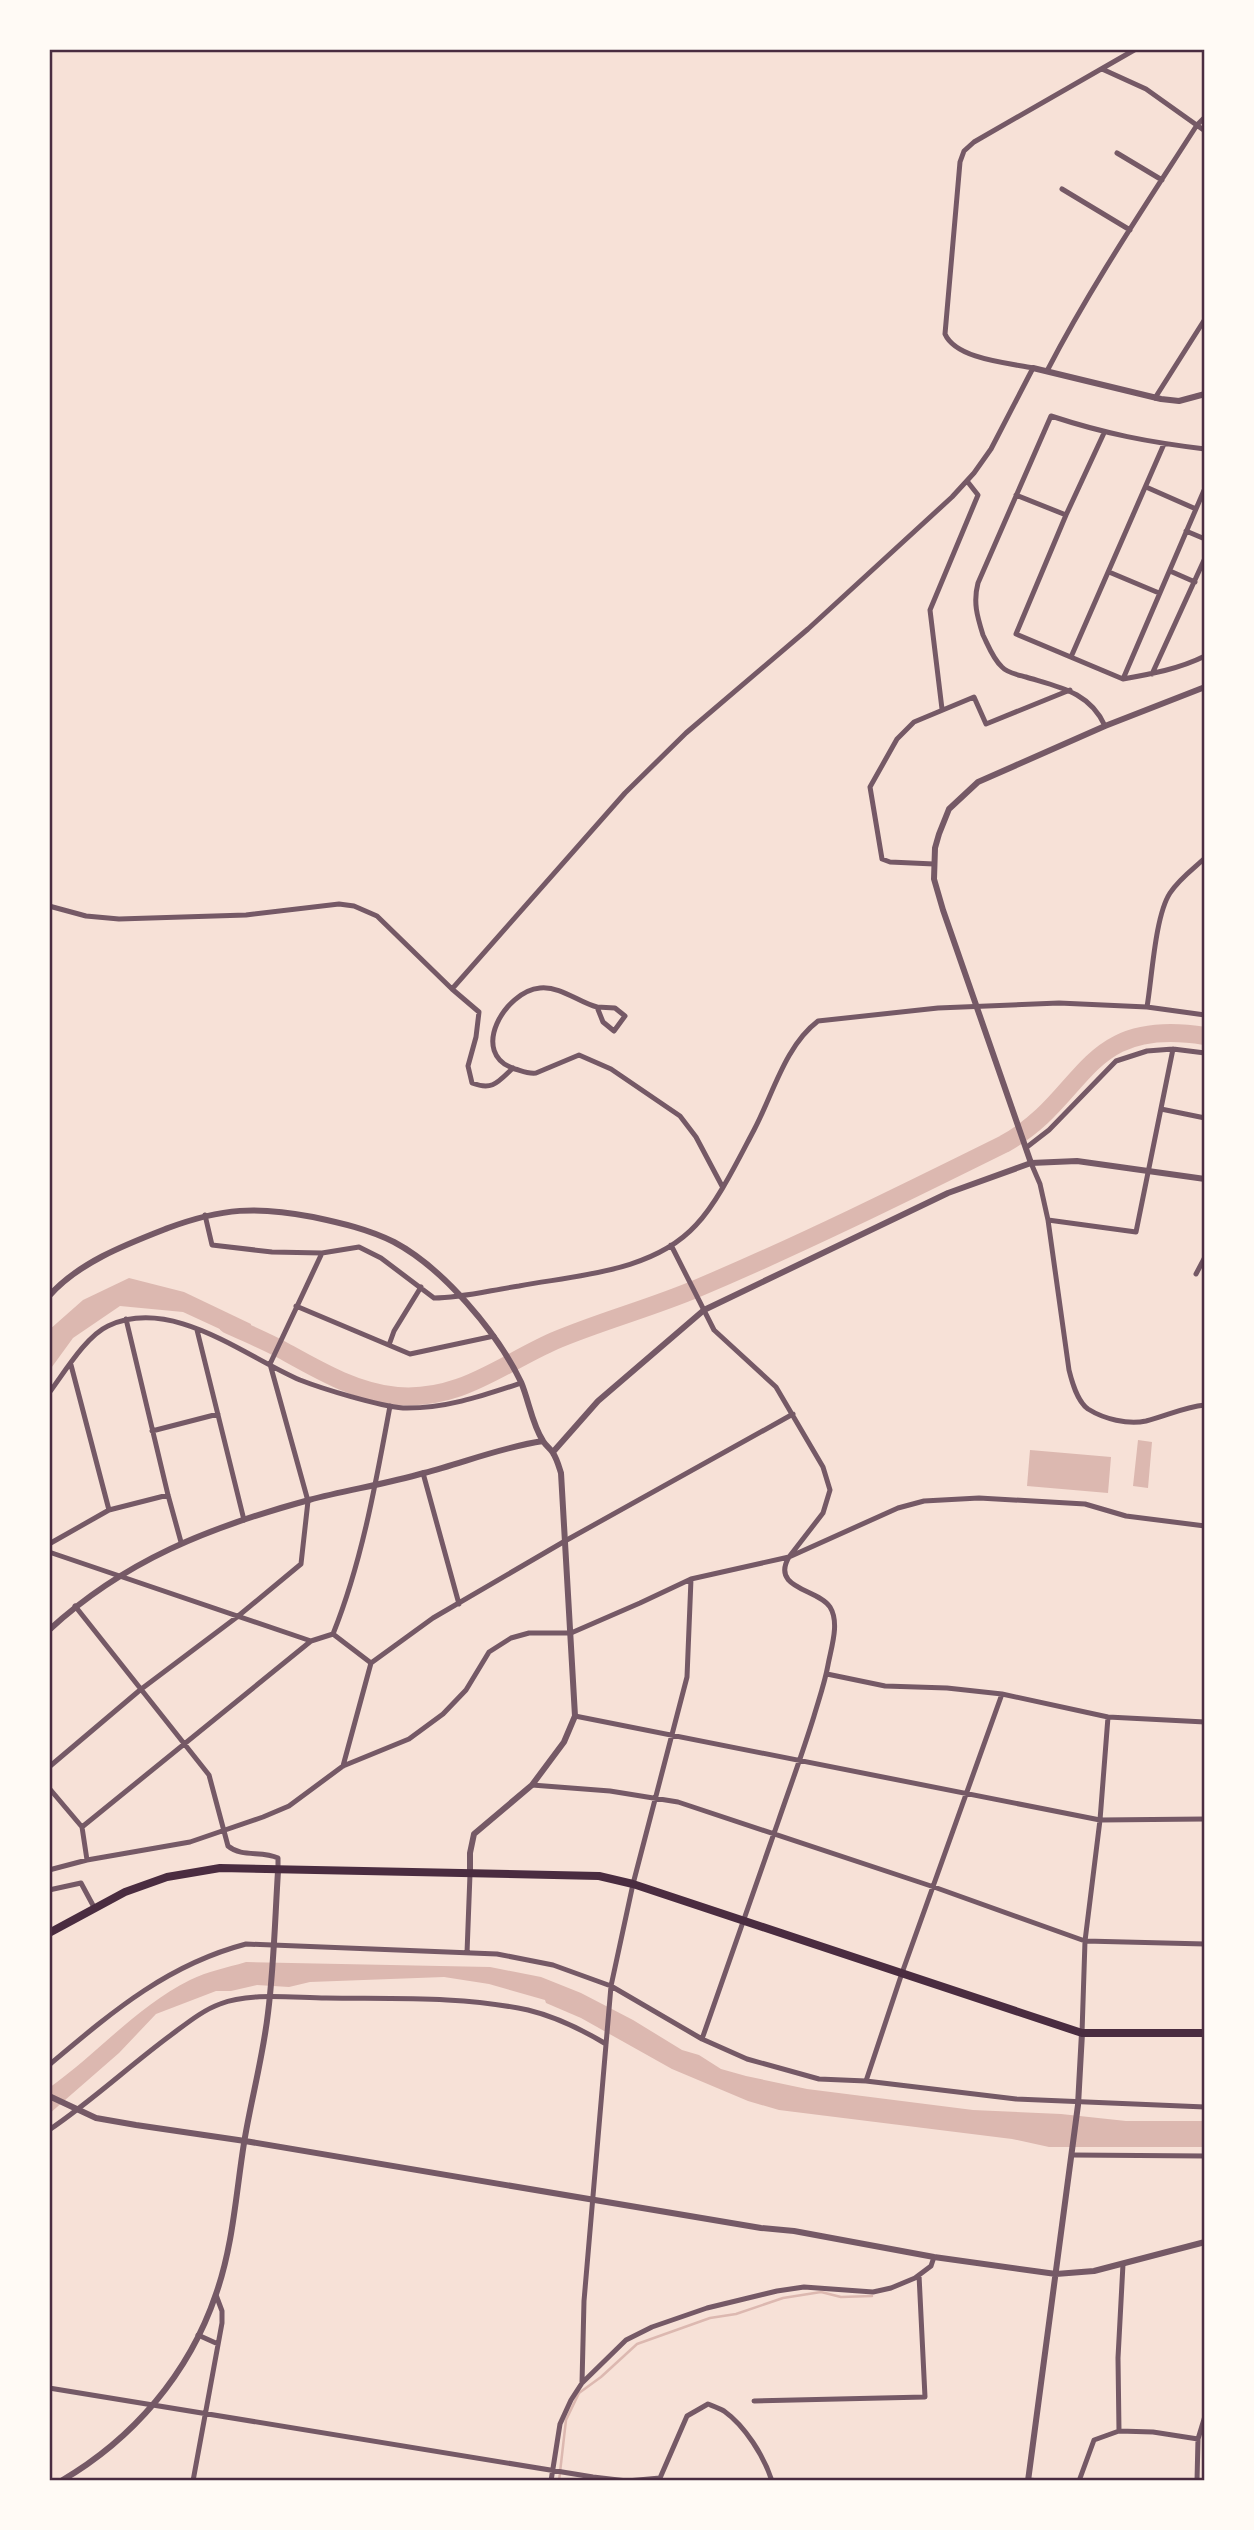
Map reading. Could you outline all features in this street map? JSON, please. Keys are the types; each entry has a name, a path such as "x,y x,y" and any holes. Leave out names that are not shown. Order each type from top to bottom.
{"main road":[{"path":"49,1933 125,1892 167,1877 219,1868 599,1876 633,1884 1082,2032 1205,2033"}],"street":[{"path":"1136,49 974,142 964,151 960,162 945,334 948,342 958,350 1155,398 1179,401 1205,394"},
{"path":"1102,69 1116,73 1146,89 1205,131"},
{"path":"1047,371 1065,336 1161,180 1205,117"},
{"path":"1117,153 1161,180"},
{"path":"1062,189 1130,230"},
{"path":"1155,398 1205,319"},
{"path":"452,989 625,793 686,733 819,619 967,481 991,449 1033,368"},
{"path":"1105,726 1090,703 1070,690 1003,669 993,656 979,624 974,598 978,583 1052,415 1104,433 1205,449"},
{"path":"1104,433 1016,634 1123,680 1152,674 1205,656"},
{"path":"1071,657 1164,444"},
{"path":"942,709 930,610 978,495 967,481"},
{"path":"1146,486 1196,509"},
{"path":"1123,680 1205,488"},
{"path":"1016,495 1066,515"},
{"path":"1186,531 1205,539"},
{"path":"1152,674 1205,558"},
{"path":"1170,571 1195,582"},
{"path":"1109,572 1159,593"},
{"path":"1205,687 1105,726 978,782 950,809 939,834 934,864 934,879 943,910 1040,1184 1048,1220 1072,1385 1086,1408 1118,1421 1144,1421 1191,1406 1205,1405"},
{"path":"934,864 890,862 882,859 870,787 897,739 914,722 974,697 986,724 1070,690"},
{"path":"1147,1007 1159,926 1168,895 1182,878 1205,858"},
{"path":"49,906 86,916 119,919 204,918 339,904 354,906 377,916 479,1012 468,1066 472,1083 491,1087 513,1068"},
{"path":"597,1007 603,1022 614,1031 625,1016 615,1008 597,1007 561,992 541,988 530,990 517,998 494,1028 494,1054 503,1064 529,1074 579,1055 611,1069 680,1116 696,1137 722,1186"},
{"path":"205,1215 212,1245 272,1252 321,1253 359,1248 381,1258 435,1298 603,1272 648,1257 671,1245 695,1227 713,1204 804,1032 818,1021 976,1005 999,1007 1059,1003 1147,1007 1205,1015"},
{"path":"1026,1145 1049,1130 1116,1061 1147,1051 1173,1049 1205,1053"},
{"path":"1048,1220 1136,1232 1173,1049"},
{"path":"1161,1109 1205,1118"},
{"path":"553,1452 598,1401 704,1310 948,1192 1031,1163 1077,1161 1205,1179"},
{"path":"49,1296 79,1270 113,1251 205,1215 232,1210 276,1211 354,1226 396,1243 430,1268 494,1336 521,1383 543,1441 553,1452 562,1482 575,1716 564,1742 532,1785 474,1835 470,1853 467,1953"},
{"path":"671,1245 714,1330 776,1387 823,1467 830,1490 822,1513 785,1564 785,1572 793,1585 830,1606 834,1619 827,1674 702,2039"},
{"path":"49,1767 140,1690 237,1617 301,1564 308,1501 270,1364 321,1253"},
{"path":"1196,1274 1205,1257"},
{"path":"389,1345 394,1331 421,1287"},
{"path":"296,1306 410,1354 494,1336"},
{"path":"49,1392 90,1340 106,1327 126,1319 146,1316 178,1322 241,1348 301,1380 390,1406 429,1407 467,1401 521,1383"},
{"path":"126,1319 167,1495 181,1542"},
{"path":"197,1330 244,1520"},
{"path":"71,1364 110,1510"},
{"path":"333,1634 348,1596 375,1484 390,1406"},
{"path":"152,1432 218,1414"},
{"path":"343,1766 371,1663 407,1634 565,1541 793,1414"},
{"path":"49,1630 75,1606 119,1575 181,1542 308,1501 543,1441"},
{"path":"423,1473 458,1604"},
{"path":"49,1544 110,1510 167,1495"},
{"path":"49,1871 87,1860 190,1842 289,1806 343,1766 409,1739 443,1714 466,1690 489,1651 511,1638 529,1633 570,1633 691,1579 789,1558 898,1508 924,1501 979,1498 1085,1504 1136,1518 1205,1526"},
{"path":"49,1552 312,1641"},
{"path":"582,2383 591,2199 611,1988 633,1884 687,1677 691,1579"},
{"path":"61,2481 114,2444 152,2406 177,2374 216,2295 230,2235 270,1997 278,1871 278,1858 270,1854 235,1852 228,1846 209,1775 75,1606"},
{"path":"82,1827 312,1641 333,1634"},
{"path":"333,1634 371,1663"},
{"path":"827,1674 885,1686 947,1688 1002,1694 1108,1717 1205,1722"},
{"path":"866,2081 1002,1694"},
{"path":"575,1716 1100,1819 1205,1819"},
{"path":"1041,2481 1028,2480 1078,2103 1085,1941 1100,1819 1108,1717"},
{"path":"532,1785 610,1791 678,1802 934,1887 1085,1941 1205,1944"},
{"path":"49,1788 82,1827 87,1860"},
{"path":"49,1890 80,1882 94,1909"},
{"path":"49,2065 153,1984 213,1953 246,1944 497,1954 553,1965 611,1988 702,2039 747,2059 819,2079 866,2081 1016,2099 1205,2107"},
{"path":"49,2130 78,2111 142,2056 199,2015 218,2004 233,2000 270,1997 467,2001 529,2010 565,2022 606,2044"},
{"path":"49,2096 96,2118 794,2231 934,2257 1056,2274 1094,2271 1205,2242"},
{"path":"1072,2151 1205,2156"},
{"path":"551,2481 560,2424 571,2400 582,2383 626,2340 652,2327 707,2308 777,2291 804,2287 873,2292 891,2288 919,2275 931,2266 934,2257"},
{"path":"1119,2431 1118,2358 1124,2264"},
{"path":"754,2401 925,2397 919,2275"},
{"path":"193,2481 218,2344 222,2311 216,2295"},
{"path":"198,2335 218,2344"},
{"path":"49,2388 627,2481 660,2478 687,2416 708,2404 720,2408 733,2419 757,2450 772,2481"},
{"path":"1197,2481 1198,2439 1205,2416"},
{"path":"1079,2481 1094,2440 1119,2431 1153,2432 1198,2439"}],"shaded area":[{"path":"129,1278 184,1292 251,1324 248,1342 183,1312 120,1306 73,1338 49,1371 49,1330 83,1300"},
{"path":"1138,1440 1152,1442 1148,1488 1133,1486"},
{"path":"1030,1450 1111,1457 1108,1493 1027,1486"},
{"path":"246,1962 490,1967 541,1977 581,1993 682,2050 699,2055 721,2069 746,2076 807,2089 973,2110 1061,2114 1126,2121 1205,2121 1205,2147 1049,2147 1012,2139 779,2110 748,2101 672,2069 581,2018 546,2003 545,2000 489,1984 444,1977 310,1982 289,1987 257,1985 231,1991 216,1991 156,2014 119,2053 49,2114 49,2088 152,2003 190,1980"}],"waterway":[{"path":"227,1324 325,1373 367,1390 397,1396 441,1393 479,1379 554,1341 680,1295 775,1254 1004,1144 1032,1125 1109,1049 1133,1038 1164,1033 1205,1036"},
{"path":"559,2481 566,2420 579,2393 637,2344 710,2318 736,2314 783,2298 821,2292 841,2297 872,2296"}]}
